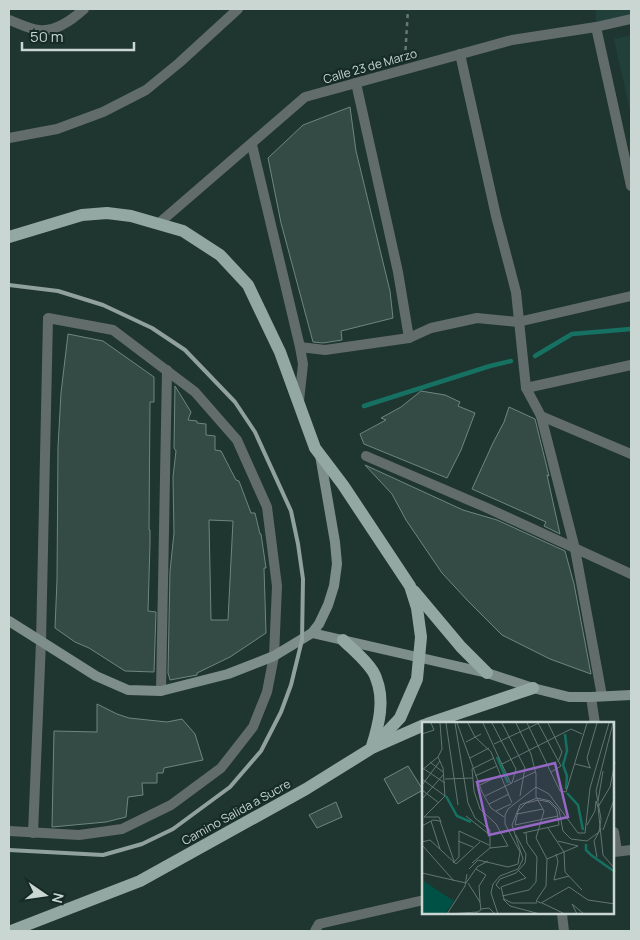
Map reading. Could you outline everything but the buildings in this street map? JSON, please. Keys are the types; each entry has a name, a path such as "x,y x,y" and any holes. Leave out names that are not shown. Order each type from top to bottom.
{"main road":[{"path":"9,237 82,215 107,213 131,216 183,231 220,255 248,285 280,352 315,448 320,455 337,564 334,586 328,605 319,624 312,633 274,656 228,674 161,691 128,690 96,676 9,621"},
{"path":"315,448 343,485 410,586 461,647 487,673"},
{"name":"Camino Salida a Sucre","path":"11,931 140,880 306,790 372,748 400,718 416,679 421,636 417,608 410,586"},
{"path":"312,633 487,673 533,688 569,696 631,695"},
{"path":"343,640 364,661 376,677 381,699 379,724 372,748"},
{"path":"433,722 533,688"},
{"path":"372,748 422,726"}],"street":[{"path":"9,20 39,30 57,28 84,9"},
{"path":"9,138 57,129 103,112 146,90 179,63 238,9"},
{"name":"Calle 23 de Marzo","path":"158,224 252,145 305,97 512,40 596,27 631,19"},
{"path":"596,27 631,186"},
{"path":"460,54 496,216 516,292 526,388 542,416 575,549 602,696"},
{"path":"356,83 398,272 409,338"},
{"path":"252,145 300,347 303,364 299,401"},
{"path":"300,347 325,350 409,338 431,328 477,318 518,322 631,296"},
{"path":"9,831 33,833 79,835 122,829 171,805 222,768 253,727 267,692 274,656 277,586 267,507 237,440 195,392 113,330 48,318 41,642 33,833"},
{"path":"526,388 631,365"},
{"path":"161,691 167,370"},
{"path":"542,416 631,454"},
{"path":"366,456 485,507 631,574"},
{"path":"591,697 595,722"},
{"path":"615,852 631,850"},
{"path":"315,931 319,924 422,900"},
{"path":"562,915 564,931"}],"path":[{"path":"404,70 408,9"}],"shaded area":[{"path":"596,9 631,9 631,19 596,27"},
{"path":"631,35 631,115 614,39"}],"waterway":[{"path":"535,356 572,334 631,329"},
{"path":"364,406 511,361"}],"railway":[{"path":"9,285 58,291 103,305 152,328 185,350 235,402 255,432 291,511 303,579 302,640 291,685 281,712 261,751 230,787 173,829 142,844 103,855 9,850"}]}
